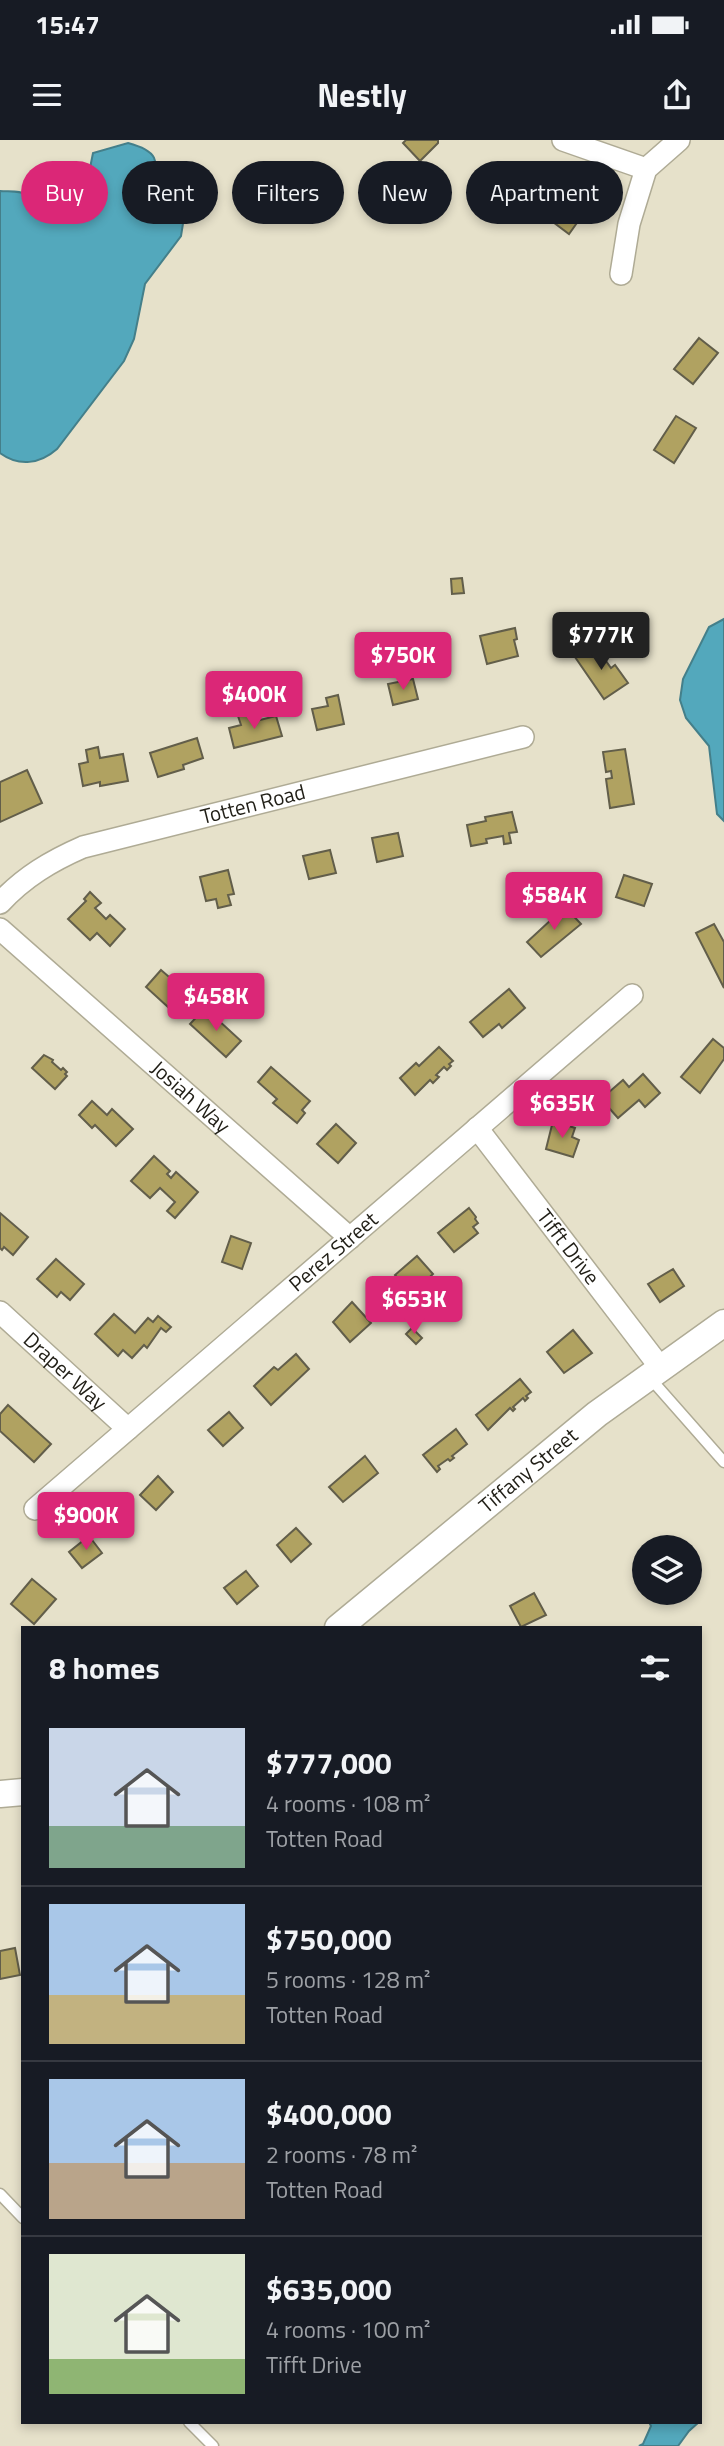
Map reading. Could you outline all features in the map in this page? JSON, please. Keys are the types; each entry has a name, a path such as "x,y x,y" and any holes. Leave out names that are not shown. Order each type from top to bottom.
{"street":[{"path":"563,140 646,169"},
{"path":"621,274 629,224 646,169 679,140"},
{"name":"Totten Road","path":"0,903 33,873 57,858 83,847 523,737"},
{"name":"Josiah Way","path":"0,929 349,1238"},
{"name":"Perez Street","path":"35,1509 632,995"},
{"name":"Tifft Drive","path":"477,1128 654,1372"},
{"name":"Draper Way","path":"0,1312 128,1429"},
{"name":"Tiffany Street","path":"340,1626 597,1414 724,1323"},
{"path":"0,1794 21,1792"}],"lane":[{"path":"654,1372 724,1462"},
{"path":"0,2194 21,2216"},
{"path":"191,2424 213,2446"}],"water":[{"path":"128,143 147,150 155,161 122,161 122,224 183,224 181,236 145,284 134,339 124,361 57,449 37,461 22,462 0,453 0,191 21,193 21,224 108,224 108,161 91,161 93,153"},
{"path":"724,619 724,821 717,814 709,746 686,718 680,700 683,679 709,627"},
{"path":"650,2424 697,2424 678,2446 639,2446 643,2444"}],"building":[{"path":"406,140 438,140 420,161 403,143"},
{"path":"556,224 576,224 569,234"},
{"path":"699,338 718,353 693,384 674,369"},
{"path":"676,416 696,428 674,463 654,450"},
{"path":"462,578 464,593 452,594 451,579"},
{"path":"515,628 517,639 514,640 518,656 487,664 480,636"},
{"path":"594,644 611,668 615,665 628,683 604,699 575,657"},
{"path":"413,679 418,699 393,705 388,684"},
{"path":"338,695 344,724 317,730 312,709 328,706 326,698"},
{"path":"250,713 252,722 276,716 282,736 234,748 229,728 241,725 238,716"},
{"path":"197,738 203,758 183,765 184,769 158,777 150,753"},
{"path":"98,747 100,758 123,754 128,781 83,786 79,764 88,762 86,750"},
{"path":"625,749 634,804 610,808 606,779 612,778 611,771 606,772 603,752"},
{"path":"27,770 42,803 0,822 0,782"},
{"path":"512,812 517,832 509,833 511,843 504,844 503,836 486,839 487,843 471,846 467,825 486,821 485,817"},
{"path":"398,833 403,856 377,862 372,838"},
{"path":"330,850 336,873 309,879 303,856"},
{"path":"228,870 234,894 228,895 231,905 218,908 216,899 206,901 200,877"},
{"path":"624,875 652,884 644,906 616,897"},
{"path":"90,892 101,903 95,908 106,919 110,915 125,929 110,946 97,933 90,940 68,919 86,901 84,899"},
{"path":"565,907 581,924 541,957 527,942"},
{"path":"714,924 724,942 724,988 696,933"},
{"path":"161,970 183,989 168,1007 146,987"},
{"path":"509,989 525,1008 502,1028 499,1024 483,1037 470,1022"},
{"path":"205,1008 241,1041 226,1057 190,1024"},
{"path":"713,1039 724,1048 724,1059 700,1093 681,1077"},
{"path":"439,1047 453,1061 449,1064 451,1066 447,1070 444,1067 433,1083 430,1080 415,1095 400,1078 416,1063 419,1066"},
{"path":"44,1055 67,1072 67,1076 55,1089 32,1068"},
{"path":"271,1067 310,1101 302,1110 305,1113 297,1123 273,1103 277,1099 258,1082"},
{"path":"643,1074 660,1093 645,1107 639,1100 618,1118 601,1099 623,1080 629,1087"},
{"path":"92,1101 107,1115 112,1109 133,1129 116,1146 95,1125 92,1128 79,1115"},
{"path":"553,1121 575,1128 572,1137 579,1140 573,1157 546,1149"},
{"path":"336,1124 356,1143 338,1163 317,1144"},
{"path":"154,1156 170,1171 167,1174 171,1178 176,1172 198,1192 175,1218 167,1211 175,1202 160,1188 150,1198 131,1181"},
{"path":"469,1208 476,1217 478,1223 473,1227 478,1233 454,1252 438,1233"},
{"path":"0,1213 28,1237 13,1255 4,1247 2,1250 0,1248"},
{"path":"231,1236 251,1243 242,1269 222,1262"},
{"path":"417,1256 433,1274 412,1294 395,1275"},
{"path":"56,1259 84,1284 70,1300 61,1292 57,1297 37,1279"},
{"path":"673,1269 684,1286 660,1302 648,1284"},
{"path":"352,1302 371,1323 350,1342 333,1322"},
{"path":"114,1314 135,1333 148,1318 153,1322 158,1316 171,1327 166,1332 161,1328 147,1348 144,1345 132,1358 123,1350 118,1356 95,1334"},
{"path":"412,1328 422,1338 416,1344 406,1334"},
{"path":"573,1330 592,1353 564,1373 547,1352"},
{"path":"296,1354 309,1369 271,1405 254,1386 274,1367 278,1370"},
{"path":"520,1379 531,1392 526,1396 528,1398 525,1401 523,1398 513,1407 513,1411 510,1408 488,1430 476,1415"},
{"path":"8,1405 51,1444 34,1462 0,1431 0,1414"},
{"path":"229,1412 243,1428 223,1446 208,1430"},
{"path":"456,1429 467,1444 452,1456 454,1458 438,1466 440,1469 437,1472 423,1455"},
{"path":"365,1456 378,1473 343,1502 329,1487"},
{"path":"158,1476 173,1492 156,1510 140,1495"},
{"path":"296,1528 311,1544 291,1562 277,1545"},
{"path":"89,1536 102,1553 82,1568 69,1552"},
{"path":"246,1571 258,1586 237,1604 224,1588"},
{"path":"32,1579 56,1599 34,1624 11,1604"},
{"path":"534,1593 546,1615 520,1626 510,1606"},
{"path":"15,1948 20,1975 0,1979 0,1951"}]}
